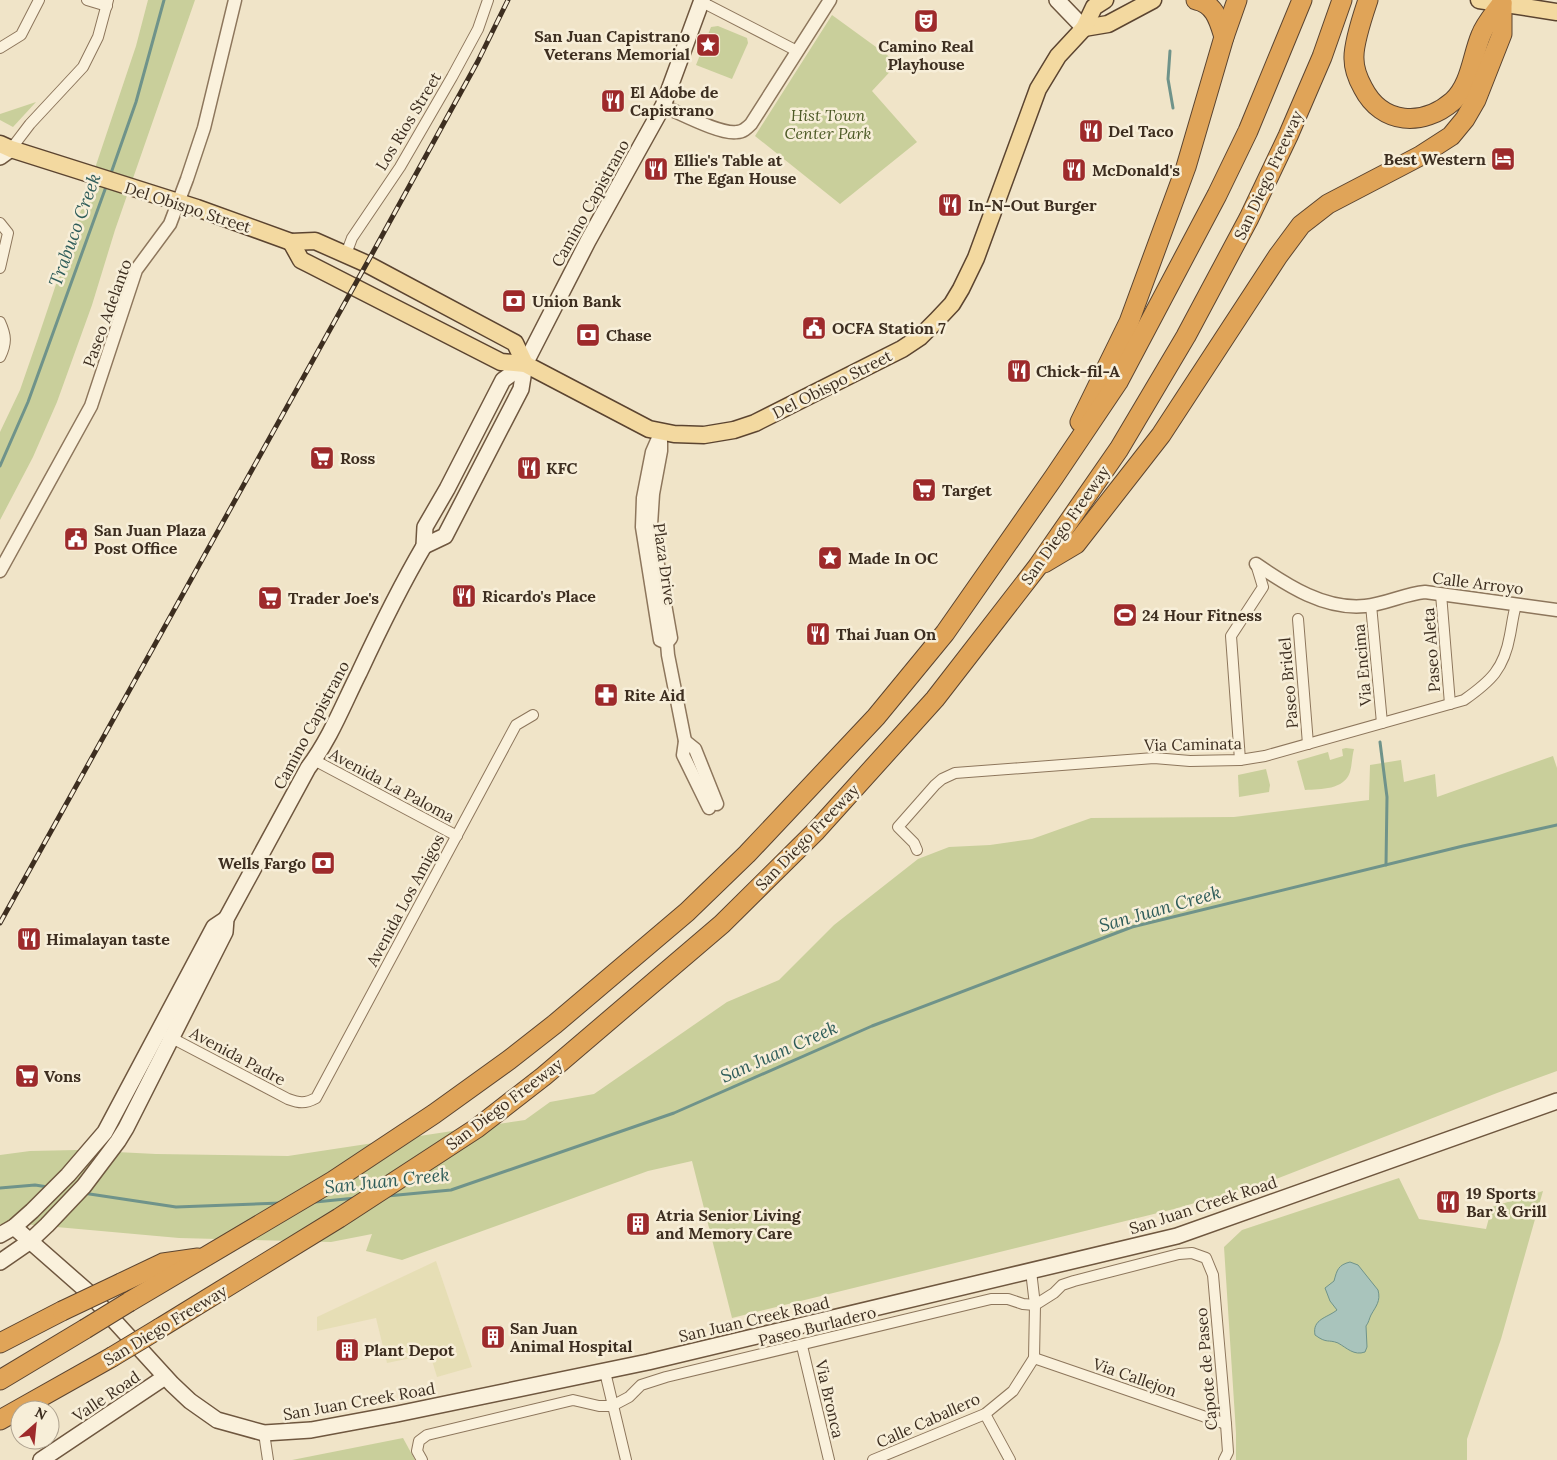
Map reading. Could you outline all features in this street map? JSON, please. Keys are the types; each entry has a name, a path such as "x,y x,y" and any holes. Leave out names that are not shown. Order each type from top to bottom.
{"highway":[{"path":"1196,0 1204,2 1215,12 1224,37"},
{"path":"1054,477 1129,322 1186,167 1224,37 1237,0"},
{"name":"San Diego Freeway","path":"0,1380 334,1181 434,1114 555,1024 687,912 747,854 876,717 945,633 1118,382 1217,195 1252,122 1302,0"},
{"name":"San Diego Freeway","path":"0,1420 112,1357 340,1218 477,1128 544,1076 722,924 816,831 935,699 1038,566 1119,449 1186,336 1249,218 1292,127 1322,56 1342,0"},
{"path":"1368,0 1354,58 1357,75 1367,95 1376,106 1398,117 1412,119 1436,113 1455,99 1472,68 1481,34 1503,2"},
{"path":"1038,566 1076,544 1161,435 1278,256 1301,226 1328,204 1420,156 1451,136 1465,119 1476,100 1502,34 1503,2"},
{"path":"0,1343 163,1263 212,1254"}],"main road":[{"path":"1057,0 1084,28 1108,24 1153,0"},
{"name":"Del Obispo Street","path":"291,242 301,260 501,362 525,364 631,421 661,433 704,435 734,430 749,425 902,349 928,330 952,304 969,274 1038,89 1058,56 1084,28 1094,7 1105,0"},
{"path":"1479,0 1503,2 1557,12"},
{"name":"Camino Capistrano","path":"424,546 446,536 521,389 525,364 588,241 663,106 681,60 692,23 702,1"},
{"name":"Del Obispo Street","path":"4,150 178,202 291,242 315,241 346,254 515,343 525,364"},
{"name":"Camino Capistrano","path":"0,1262 29,1242 48,1225 84,1186 118,1142 225,932 226,919 334,724 363,663 424,546 425,527 447,489 503,380 525,364"},
{"name":"Camino Capistrano","path":"0,1235 16,1226 68,1175 99,1140 214,927 226,919"},
{"name":"San Juan Creek Road","path":"16,1226 29,1242 88,1292 165,1377 190,1401 217,1420 264,1433 311,1430 605,1372 1177,1236 1557,1101"},
{"name":"Valle Road","path":"41,1460 165,1377"}],"street":[{"path":"0,48 21,35 39,0"},
{"path":"4,150 83,67 98,37 108,3 86,0"},
{"name":"Paseo Adelanto","path":"0,572 91,406 136,270 170,224 204,128 235,0"},
{"name":"Los Rios Street","path":"346,254 352,238 400,167 452,78 478,30 488,0"},
{"path":"663,106 724,132 739,132 751,124 830,0"},
{"path":"702,1 796,51"},
{"path":"0,223 8,233 1,254 0,268"},
{"path":"0,322 6,338 0,357"},
{"name":"Plaza Drive","path":"661,433 650,461 643,498 642,527 660,640 667,643 685,741 695,749 713,806"},
{"path":"1240,760 1231,636 1263,587 1256,564"},
{"name":"Calle Arroyo","path":"1256,564 1291,586 1319,599 1341,606 1371,605 1383,603 1410,593 1425,592 1557,610"},
{"name":"Paseo Aleta","path":"1441,594 1450,704"},
{"name":"Via Encima","path":"1371,605 1382,723"},
{"name":"Via Caminata","path":"918,850 914,843 898,827 935,784 948,775 955,773 1154,758 1190,761 1240,760 1266,756 1464,700 1486,685 1501,665 1508,644 1516,605"},
{"name":"Paseo Bridel","path":"1298,619 1308,744"},
{"name":"Avenida Los Amigos","path":"307,1103 316,1098 516,725 533,714"},
{"name":"Avenida La Paloma","path":"314,760 457,836"},
{"name":"Avenida Padre","path":"157,1031 288,1099 298,1103 307,1103"},
{"name":"Capote de Paseo","path":"1035,1305 1054,1293 1062,1285 1179,1254 1192,1253 1206,1258 1213,1275 1228,1452 1224,1460"},
{"path":"1031,1270 1035,1305 1034,1358"},
{"name":"Paseo Burladero","path":"612,1406 629,1397 641,1385 651,1382 991,1299 1008,1299 1023,1304 1035,1305"},
{"name":"Via Bronca","path":"802,1346 829,1460"},
{"name":"Via Callejon","path":"1034,1358 1226,1424"},
{"name":"Calle Caballero","path":"873,1460 985,1414 1013,1391 1034,1358"},
{"path":"605,1372 626,1460"},
{"path":"422,1460 417,1451 419,1441 427,1435 573,1400 598,1406 612,1406"},
{"path":"985,1414 1010,1460"},
{"path":"264,1433 268,1460"}],"shaded area":[{"name":"Plant Depot","path":"436,1261 472,1367 437,1377 430,1354 387,1363 376,1318 317,1331 317,1317"}],"green space":[{"path":"148,0 195,0 115,230 92,305 57,402 33,457 0,520 0,432 20,390 38,338 136,46"},
{"name":"Hist Town Center Park","path":"832,15 898,63 872,91 917,142 840,204 755,136"},
{"path":"718,26 747,38 748,43 732,79 696,65 711,27"},
{"path":"36,102 13,127 0,120 0,114"},
{"path":"1342,749 1354,749 1351,769 1347,778 1343,782 1331,787 1305,790 1297,761 1328,752 1330,760 1343,756"},
{"path":"1553,756 1557,768 1557,1071 1271,1181 1174,1209 732,1318 692,1161 648,1171 402,1260 366,1251 372,1234 331,1242 179,1238 23,1224 0,1224 0,1155 30,1151 77,1150 156,1154 288,1156 525,1120 550,1102 594,1094 727,1002 779,980 834,925 918,859 949,847 990,845 1032,839 1091,818 1234,817 1369,800 1370,765 1401,760 1404,782 1435,774 1437,797"},
{"path":"1266,769 1270,785 1269,792 1239,797 1238,775"},
{"path":"1399,1178 1419,1219 1486,1229 1492,1207 1543,1191 1501,1339 1467,1439 1467,1460 1236,1460 1236,1433 1224,1247 1242,1230"},
{"path":"403,1438 415,1460 292,1460"}],"water":[{"path":"1350,1262 1358,1265 1378,1290 1379,1294 1377,1303 1366,1326 1367,1347 1365,1352 1361,1353 1354,1352 1338,1343 1319,1338 1315,1335 1318,1322 1337,1310 1330,1301 1325,1288 1334,1281 1340,1266"}],"waterway":[{"name":"Trabuco Creek","path":"110,176 136,102 164,0"},
{"path":"1170,51 1168,79 1173,108"},
{"name":"Trabuco Creek","path":"0,466 28,402 107,184"},
{"path":"1380,742 1387,797 1386,865"},
{"name":"San Juan Creek","path":"387,1196 451,1190 674,1113 872,1026 1132,927 1463,846 1557,825"},
{"name":"San Juan Creek","path":"0,1188 35,1185 48,1187"},
{"name":"San Juan Creek","path":"83,1193 176,1207 281,1203"},
{"name":"San Juan Creek","path":"315,1202 356,1198"}],"railway":[{"path":"0,923 372,254 478,61 508,0"}],"place":[{"name":"Camino Real Playhouse","path":"926,21"},
{"name":"San Juan Capistrano Veterans Memorial","path":"708,45"},
{"name":"El Adobe de Capistrano","path":"613,101"},
{"name":"Del Taco","path":"1091,131"},
{"name":"Best Western","path":"1503,159"},
{"name":"Ellie's Table at The Egan House","path":"656,169"},
{"name":"McDonald's","path":"1074,170"},
{"name":"In-N-Out Burger","path":"950,205"},
{"name":"Union Bank","path":"514,301"},
{"name":"OCFA Station 7","path":"814,328"},
{"name":"Chase","path":"588,335"},
{"name":"Chick-fil-A","path":"1019,371"},
{"name":"Ross","path":"322,458"},
{"name":"KFC","path":"529,468"},
{"name":"Target","path":"924,490"},
{"name":"San Juan Plaza Post Office","path":"76,539"},
{"name":"Made In OC","path":"830,558"},
{"name":"Ricardo's Place","path":"464,596"},
{"name":"Trader Joe's","path":"270,598"},
{"name":"24 Hour Fitness","path":"1125,615"},
{"name":"Thai Juan On","path":"818,634"},
{"name":"Rite Aid","path":"606,695"},
{"name":"Wells Fargo","path":"323,863"},
{"name":"Himalayan taste","path":"29,939"},
{"name":"Vons","path":"27,1076"},
{"name":"19 Sports Bar & Grill","path":"1448,1202"},
{"name":"Atria Senior Living and Memory Care","path":"638,1224"},
{"name":"San Juan Animal Hospital","path":"493,1337"},
{"name":"Plant Depot","path":"347,1350"}]}
